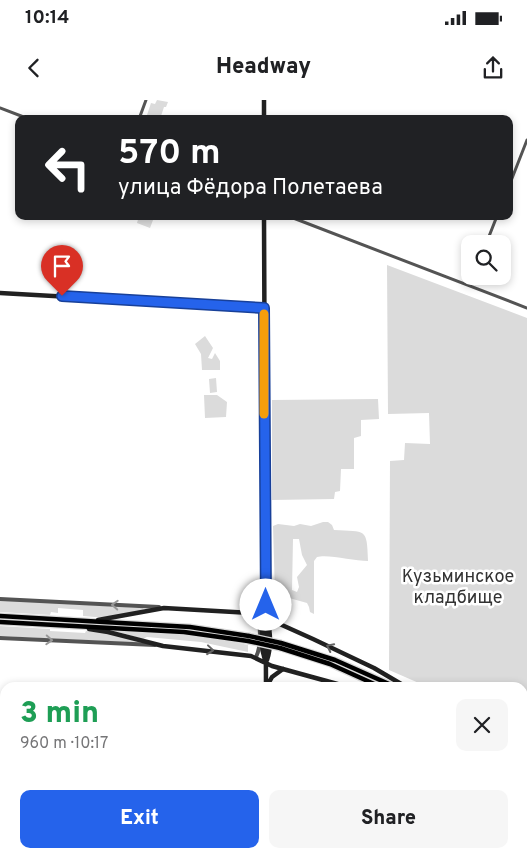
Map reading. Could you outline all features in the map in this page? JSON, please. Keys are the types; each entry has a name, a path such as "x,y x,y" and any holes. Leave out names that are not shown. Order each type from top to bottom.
{"main road":[{"path":"264,100 264,115"},
{"path":"264,220 266,618 262,627 262,652 266,664 266,682"},
{"path":"0,293 264,308"},
{"path":"84,621 110,619 164,608 255,614 374,668 398,682"},
{"path":"0,616 190,627 280,645 335,660 384,682"},
{"path":"0,622 184,632 249,638"},
{"path":"72,626 108,632 163,646 256,657 266,664 330,682"},
{"path":"280,645 370,682"},
{"path":"269,682 272,677 283,669"}],"street":[{"path":"140,115 146,100"},
{"path":"0,108 18,115"},
{"path":"513,176 527,140"},
{"path":"298,220 527,308"},
{"path":"490,235 495,220"},
{"path":"0,599 164,608"},
{"path":"255,614 259,621 259,650 256,657"},
{"path":"0,638 163,646"}],"green space":[{"path":"157,100 168,102 161,115 147,115 151,103 155,104"},
{"path":"138,220 153,220 150,228 137,223"},
{"name":"Кузьминское кладбище","path":"387,265 527,318 527,682 417,682 389,670 390,461 404,460 405,443 430,444 429,413 388,414"},
{"path":"205,336 213,348 208,358 212,359 215,353 220,361 220,370 202,370 201,354 195,344"},
{"path":"216,378 217,392 210,393 209,379"},
{"path":"204,395 217,395 227,402 226,417 205,418"},
{"path":"378,399 379,419 361,420 361,436 354,438 354,469 341,469 340,491 335,492 334,499 272,500 272,400"},
{"path":"328,522 334,530 353,531 363,534 367,542 368,561 328,556 317,557 314,561 314,614 310,612 307,603 275,594 273,526 278,524 294,526 300,524 311,526","holes":["293,539 299,539 302,555 307,565 297,577 299,587 297,592 292,590"]},
{"path":"0,600 143,608 144,610 107,618 83,616 83,610 58,608 58,613 51,612 50,615 0,612"},
{"path":"0,626 50,629 50,631 103,632 143,643 0,636"},
{"path":"111,630 214,638 248,645 248,652 201,642 147,637 143,639"}],"slow traffic":[{"path":"264,314 264,414"}],"route":[{"path":"62,296 264,308 266,605"}]}
